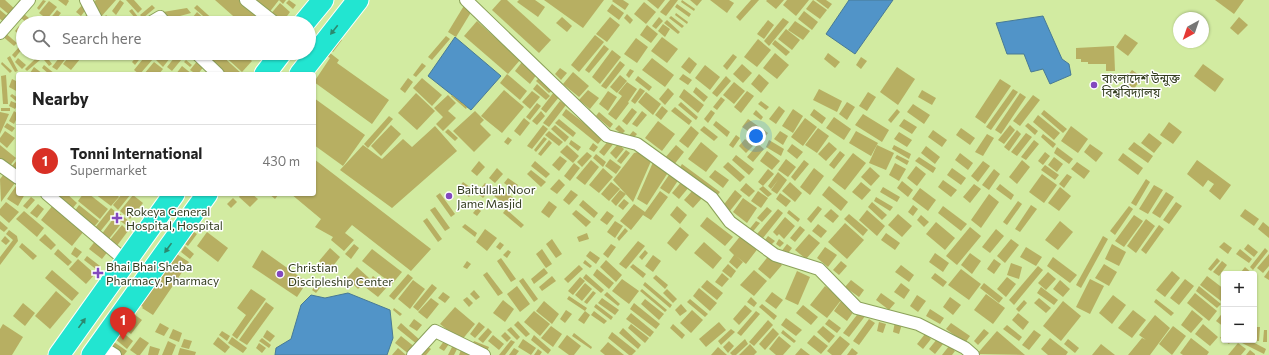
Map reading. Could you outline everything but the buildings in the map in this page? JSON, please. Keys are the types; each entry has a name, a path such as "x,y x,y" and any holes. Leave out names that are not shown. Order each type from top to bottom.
{"highway":[{"path":"309,16 322,0"},
{"path":"316,54 358,0"},
{"path":"266,72 275,60"},
{"path":"302,72 311,60"},
{"path":"59,355 173,196"},
{"path":"102,352 206,196"}],"street":[{"path":"0,33 29,0"},
{"path":"86,0 94,16"},
{"path":"246,0 265,16"},
{"path":"466,0 607,136 637,144 712,198 730,222 775,255 819,269 857,308 918,324 965,348 973,355"},
{"path":"203,60 216,72"},
{"path":"0,165 16,177"},
{"path":"49,196 126,261"},
{"path":"413,355 435,331 484,355"}],"water":[{"path":"849,0 893,0 855,54 826,34"},
{"path":"1043,16 1062,59 1069,64 1071,75 1050,84 1043,69 1031,72 1024,54 1007,54 996,23"},
{"path":"455,37 501,76 471,110 428,76"},
{"path":"348,293 390,310 393,338 387,355 275,355 276,348 291,339 301,305 311,295 325,298"}],"place":[{"name":"বাংলাদেশ উন্মুক্ত বিশ্ববিদ্যালয়","path":"1094,85"},
{"name":"Baitullah Noor Jame Masjid","path":"449,196"},
{"name":"Rokeya General Hospital, Hospital","path":"117,218"},
{"name":"Bhai Bhai Sheba Pharmacy, Pharmacy","path":"98,273"},
{"name":"Christian Discipleship Center","path":"280,274"},
{"name":"Tonni International","path":"123,340"}]}
